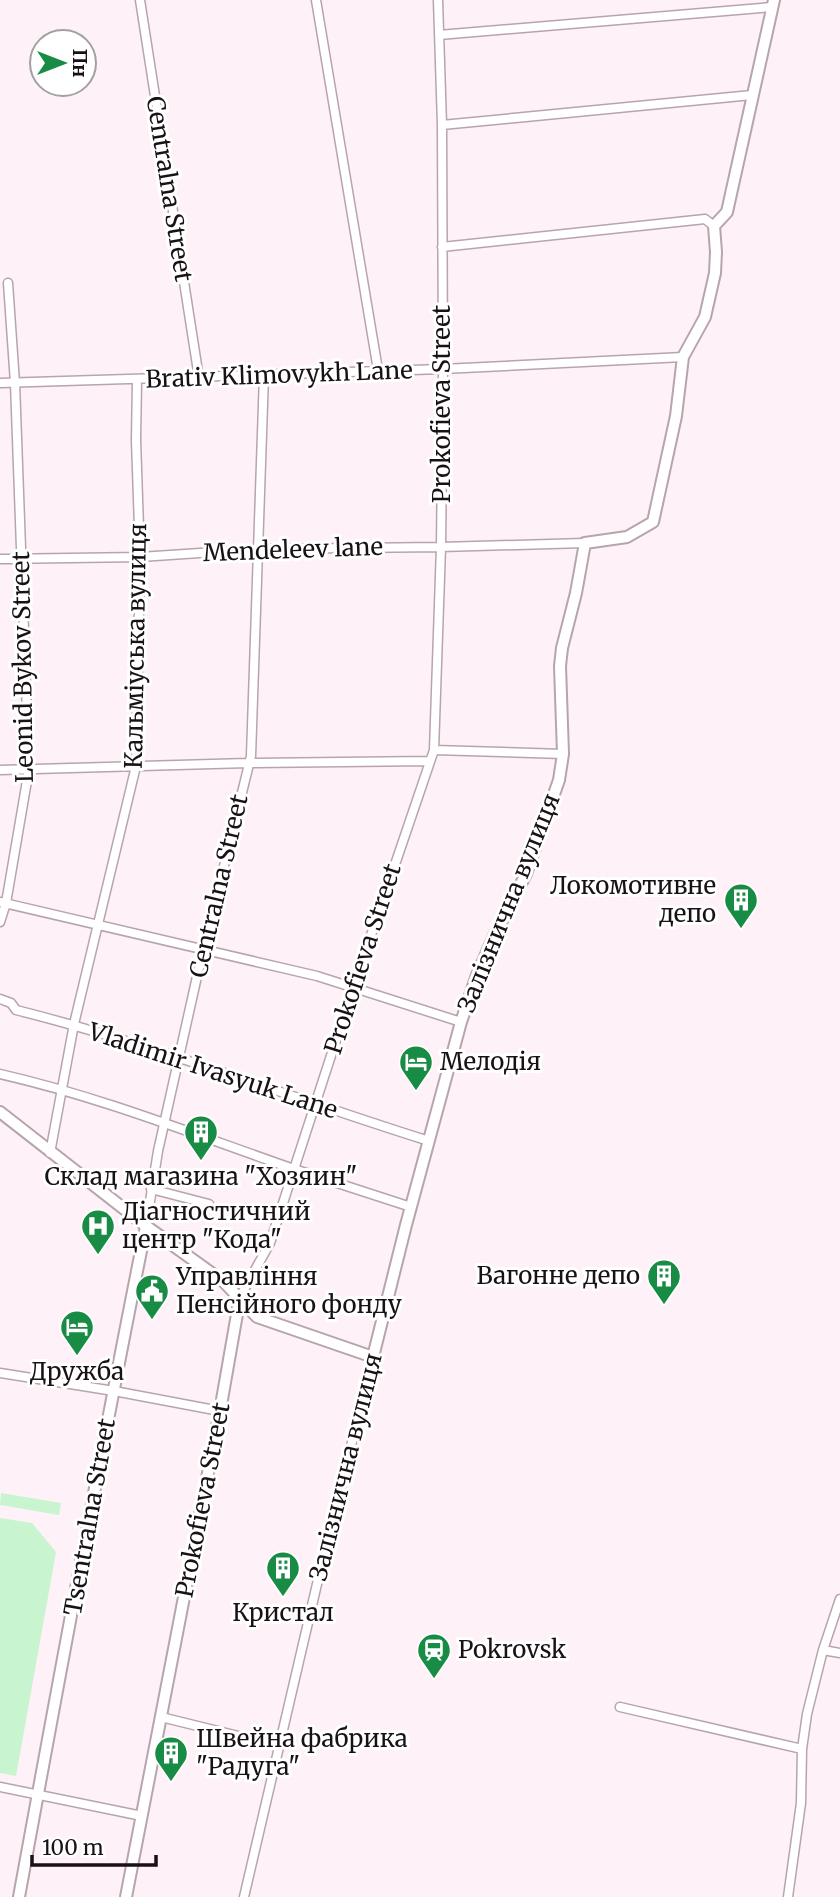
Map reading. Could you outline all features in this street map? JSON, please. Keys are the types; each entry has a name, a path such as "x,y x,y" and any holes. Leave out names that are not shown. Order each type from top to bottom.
{"street":[{"name":"Centralna Street","path":"140,0 199,378"},
{"path":"316,0 378,370"},
{"name":"Prokofieva Street","path":"126,1897 240,1297 270,1244 434,750 441,547 443,369 442,125 438,0"},
{"path":"439,35 773,4 727,212 714,226 715,273 705,317 683,357 676,416 653,522 627,537 585,543"},
{"path":"442,125 752,95"},
{"path":"442,247 705,219 714,226"},
{"name":"Leonid Bykov Street","path":"0,922 29,769 15,383 8,283"},
{"name":"Brativ Klimovykh Lane","path":"0,383 443,369 683,357"},
{"name":"Centralna Street","path":"19,1897 68,1643 83,1542 151,1189 203,951 251,756 264,375"},
{"name":"Кальміуська вулиця","path":"50,1153 74,1024 136,766 140,557 137,380"},
{"name":"Mendeleev lane","path":"0,559 140,557 260,549 585,543"},
{"name":"Залізнична вулиця","path":"244,1897 373,1357 461,1022 486,954 531,863 559,780 563,754 561,657 585,543"},
{"path":"434,750 563,754"},
{"path":"0,770 429,761"},
{"path":"3,903 317,976 461,1022"},
{"name":"Vladimir Ivasyuk Lane","path":"0,999 11,1003 16,1010 74,1024 180,1057 315,1105 429,1140"},
{"path":"0,1074 63,1090 165,1122 411,1207"},
{"path":"0,1112 145,1226 224,1282 257,1317 373,1357"},
{"path":"151,1189 209,1204"},
{"path":"0,1373 220,1411"},
{"path":"788,1897 801,1803 802,1749 807,1714 823,1650 840,1599"},
{"path":"823,1650 840,1653"},
{"path":"620,1707 802,1749"},
{"path":"161,1717 279,1746"},
{"path":"0,1787 142,1816"}],"green space":[{"path":"1,1493 61,1503 59,1515 0,1505"},
{"path":"0,1518 32,1523 56,1552 16,1776 0,1773"}],"place":[{"name":"Локомотивне депо","path":"741,930"},
{"name":"Мелодія","path":"416,1092"},
{"name":"Склад магазина \"Хозяин\"","path":"201,1162"},
{"name":"Діагностичний центр \"Кода\"","path":"98,1256"},
{"name":"Вагонне депо","path":"664,1306"},
{"name":"Управління Пенсійного фонду","path":"152,1321"},
{"name":"Дружба","path":"77,1357"},
{"name":"Кристал","path":"283,1598"},
{"name":"Pokrovsk","path":"434,1680"},
{"name":"Швейна фабрика \"Радуга\"","path":"171,1783"}]}
